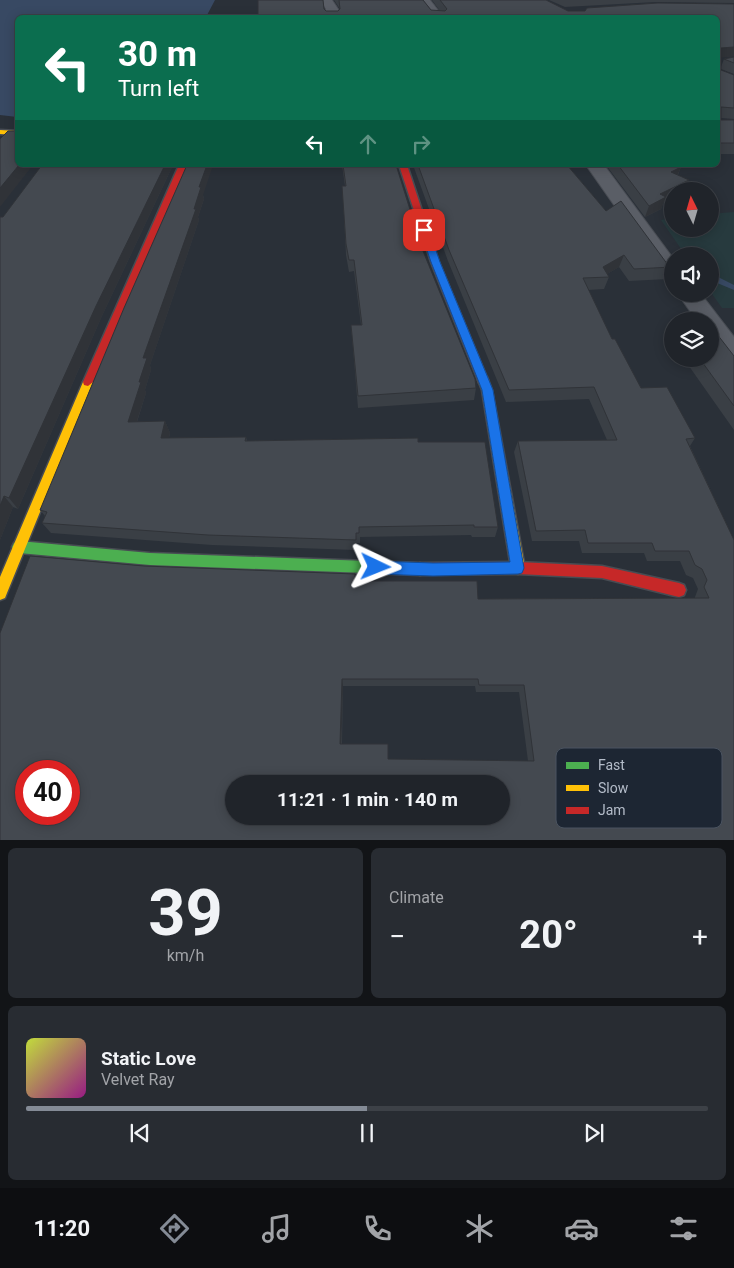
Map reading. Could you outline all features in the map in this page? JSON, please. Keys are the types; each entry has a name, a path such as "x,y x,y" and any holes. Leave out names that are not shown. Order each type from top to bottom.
{"street":[{"path":"326,0 332,9 332,15"},
{"path":"424,0 436,15"},
{"path":"0,132 15,133"},
{"path":"0,593 115,319 182,167"},
{"path":"404,167 435,262 487,390 518,568"},
{"path":"596,167 664,260"},
{"path":"719,334 734,355"},
{"path":"19,547 150,559 433,569 518,568 602,572 679,590"}],"green space":[{"path":"734,212 734,308 722,308 718,302 719,247 680,247 674,238 719,238 719,213"}],"water":[{"path":"0,0 215,0 207,15 15,15 15,117 0,115"}],"building":[{"path":"258,0 323,0 326,11 338,11 340,9 339,0 423,0 431,10 445,11 447,9 440,0 546,0 568,11 585,11 587,8 658,3 734,4 734,47 721,48 721,70 734,75 734,108 721,107 721,120 734,120 734,143 720,143 720,15 258,15"},
{"path":"734,57 734,63 724,59"},
{"path":"8,131 15,131 15,167 17,167 0,188 0,139"},
{"path":"40,167 164,167 96,306 9,498 4,496 0,506 0,217 3,217"},
{"path":"186,167 206,167 199,187 201,187 194,209 196,209 143,358 147,358 128,422 165,421 161,438 246,437 245,441 418,438 418,442 485,442 498,527 474,527 474,525 359,527 359,533 356,533 356,540 208,535 42,523 47,512 40,510 124,308"},
{"path":"343,167 397,167 423,251 475,379 476,388 358,396 351,325 362,325 354,260 349,260 346,244 342,186 346,186"},
{"path":"419,167 569,167 606,211 621,201 664,260 664,267 634,269 624,255 603,267 609,277 583,278 612,339 615,339 641,388 667,387 695,438 686,439 734,540 734,840 0,840 0,633 30,556 144,566 355,574 355,581 477,581 478,599 709,598 704,587 707,580 702,569 695,565 689,551 655,551 652,543 588,543 585,530 536,531 518,441 617,440 594,387 509,390 449,250","holes":["342,679 478,679 479,685 524,685 534,761 388,759 388,744 340,744"]},
{"path":"620,167 681,167 671,172 689,180 685,182 664,182 664,192 660,194 664,198 649,206"},
{"path":"719,337 734,356 734,406 706,367 719,367"}],"waterway":[{"path":"719,280 734,288"}],"traffic: fast":[{"path":"19,547 150,559 420,569"}],"traffic: slow":[{"path":"0,132 15,133"},
{"path":"483,380 487,390 518,568"},
{"path":"0,593 88,382"}],"traffic: jam":[{"path":"88,382 182,167"},
{"path":"404,167 435,262 483,380"},
{"path":"420,569 518,568 602,572 679,590"}],"route":[{"path":"376,567 433,569 518,568 487,390 424,230"}]}
